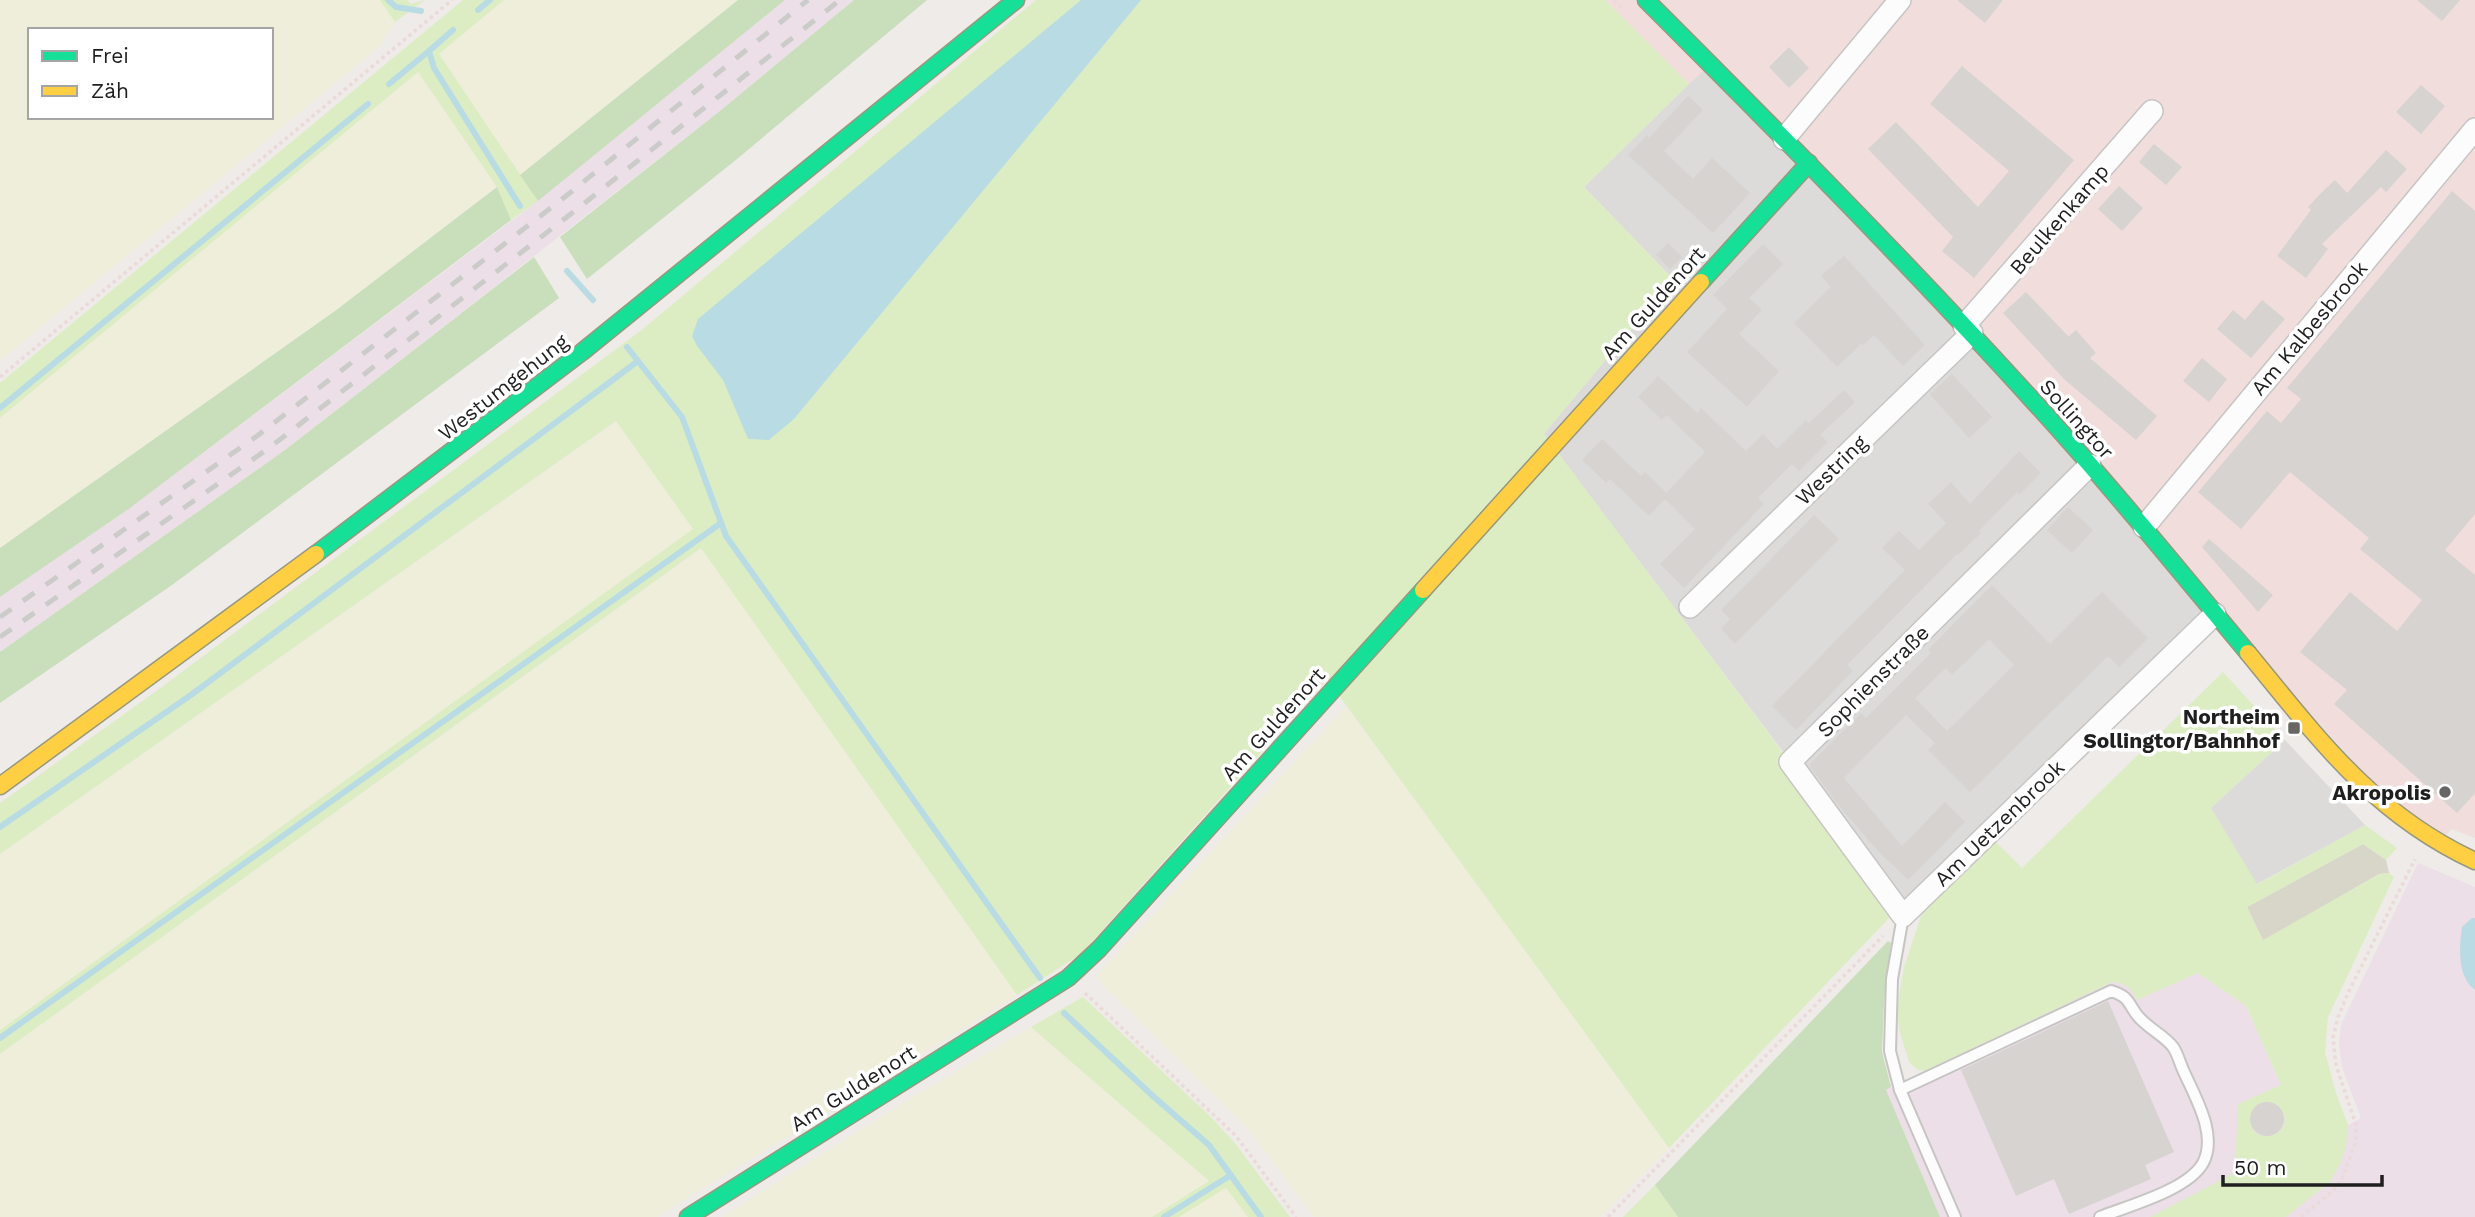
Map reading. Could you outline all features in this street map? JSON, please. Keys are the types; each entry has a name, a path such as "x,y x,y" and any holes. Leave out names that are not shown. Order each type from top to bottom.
{"main road":[{"name":"Westumgehung","path":"0,786 431,469 623,319 1016,0"},
{"name":"Sollingtor","path":"1646,0 1809,163 1968,329 2091,465 2332,754 2373,796 2409,827 2475,862"},
{"name":"Am Guldenort","path":"688,1217 1068,978 1099,949 1809,163"}],"street":[{"path":"1784,139 1900,0"},
{"name":"Beulkenkamp","path":"1968,329 2152,111"},
{"name":"Am Kalbesbrook","path":"2144,527 2475,129"},
{"name":"Westring","path":"1690,607 1968,329"},
{"name":"Sophienstraße","path":"1903,916 1790,762 2091,465"},
{"name":"Am Uetzenbrook","path":"1903,916 2215,614"}],"lane":[{"path":"1903,916 1890,1007 1890,1051 1900,1090 1955,1217"},
{"path":"1900,1090 2111,991 2122,995 2131,1003 2137,1015 2173,1048 2201,1111 2207,1134 2207,1152 2202,1165 2175,1186 2100,1217"}],"path":[{"path":"0,377 452,0"},
{"path":"2301,1217 2333,1191 2342,1179 2356,1141 2353,1109 2336,1065 2333,1038 2335,1027 2348,993 2419,852"},
{"path":"1608,1217 1903,916"},
{"path":"1068,978 1236,1136 1296,1217"}],"shaded area":[{"path":"785,0 854,0 720,111 285,450 0,652 0,597 130,508 538,201"},
{"path":"1605,0 2475,0 2475,838 2451,829 2443,840 2403,816 1714,61 1689,84"},
{"path":"1713,60 2219,611 1903,916 1778,760 1784,753 1543,434 1673,279 1584,187"},
{"path":"2285,740 2365,825 2257,884 2211,808"},
{"path":"2363,844 2386,860 2389,873 2379,874 2263,941 2247,907"},
{"path":"2418,863 2475,887 2475,1217 1940,1217 1886,1090 2112,982 2123,983 2131,989 2137,1000 2198,973 2246,1006 2281,1085 2348,1125 2361,1118 2342,1067 2339,1043 2341,1025"}],"green space":[{"path":"0,0 380,0 395,22 379,47 0,361"},
{"path":"380,0 407,0 411,4 425,0 395,22"},
{"path":"463,0 504,0 439,54 538,201 511,220 497,187 418,72 0,418 0,383"},
{"path":"504,0 738,0 520,175 438,54"},
{"path":"738,0 785,0 538,201 520,175"},
{"path":"854,0 927,0 737,159 587,279 560,237 720,111"},
{"path":"1036,0 1605,0 1689,84 1584,187 1673,279 1544,434 1784,754 1778,760 1892,915 1669,1148 1327,679 1081,954 1017,995 701,548 0,1054 0,1030 693,529 616,421 0,854 0,803 155,692 643,329"},
{"path":"418,72 497,187 335,311 0,548 0,418"},
{"path":"497,187 511,220 130,508 0,597 0,548 335,311"},
{"path":"534,257 559,298 172,585 0,703 0,652 285,450"},
{"path":"617,421 693,529 0,1030 0,854"},
{"path":"702,548 1017,995 657,1217 0,1217 0,1054"},
{"path":"2223,672 2285,740 2211,808 2258,884 2365,825 2397,848 2386,860 2363,844 2247,907 2263,940 2380,874 2389,873 2394,877 2328,1017 2325,1052 2348,1125 2346,1147 2330,1182 2286,1217 2150,1217 2235,1173 2238,1104 2281,1085 2246,1006 2198,973 2137,1000 2128,987 2112,982 1925,1071 1918,1070 1909,1062 1899,1029 1897,1008 1904,967 1923,910 1993,839 2022,868","holes":["2263,1102 2278,1106 2285,1120 2282,1128 2270,1136 2255,1132 2251,1125 2251,1113"]},
{"path":"1346,706 1669,1148 1600,1217 1314,1217 1249,1130 1095,977"},
{"path":"1888,941 1891,943 1882,1052 1891,1087 1886,1090 1940,1217 1678,1217 1655,1185"},
{"path":"1083,997 1211,1117 1235,1143 1290,1217 1248,1217 1226,1188 1179,1217 1152,1217 1209,1181 1031,1027"},
{"path":"1031,1027 1209,1181 1152,1217 722,1217 903,1103"},
{"path":"1655,1185 1678,1217 1623,1217"},
{"path":"1226,1187 1248,1217 1179,1217"}],"water":[{"path":"1081,0 1141,0 794,419 769,440 748,439 723,380 692,336 698,319"},
{"path":"2475,918 2475,990 2462,970 2460,952 2462,927"}],"building":[{"path":"1957,0 2003,0 1985,23"},
{"path":"2417,0 2460,0 2442,21"},
{"path":"1789,47 1809,68 1789,88 1769,67"},
{"path":"1962,66 2074,160 1974,278 1942,251 1953,237 1868,149 1896,122 1978,207 2009,171 1930,104"},
{"path":"2421,85 2445,106 2421,134 2396,112"},
{"path":"1688,96 1703,110 1664,151 1693,179 1712,158 1750,193 1713,233 1628,155 1647,135 1649,138"},
{"path":"2154,144 2182,167 2166,185 2139,162"},
{"path":"2386,150 2407,169 2386,192 2381,187 2322,244 2328,249 2306,278 2277,256 2311,210 2308,207 2320,194 2335,180 2347,193"},
{"path":"2119,186 2143,208 2122,231 2098,209"},
{"path":"2452,191 2475,211 2475,514 2445,550 2475,575 2475,793 2457,813 2334,704 2347,690 2300,652 2350,592 2397,631 2422,600 2360,549 2369,538 2290,472 2241,529 2198,492 2267,411 2281,423 2301,399 2287,388"},
{"path":"1668,243 1682,257 1670,269 1656,255"},
{"path":"1763,244 1783,264 1749,298 1762,310 1739,334 1779,371 1747,407 1687,352 1727,309 1713,295"},
{"path":"1844,256 1925,345 1903,366 1874,335 1837,367 1794,323 1831,287 1821,276"},
{"path":"2026,292 2066,334 2069,336 2076,330 2096,353 2090,358 2157,416 2136,440 2065,380 2003,313"},
{"path":"2262,300 2285,319 2251,358 2217,329 2233,310 2245,320"},
{"path":"2202,358 2227,379 2209,402 2183,381"},
{"path":"1952,374 1992,417 1969,438 1930,394"},
{"path":"1658,376 1697,413 1701,408 1746,451 1763,434 1777,449 1806,420 1809,423 1844,390 1855,402 1820,435 1828,442 1799,471 1792,464 1758,498 1764,504 1684,588 1660,564 1695,529 1665,499 1649,516 1610,479 1606,483 1582,460 1602,439 1641,476 1645,472 1666,493 1705,452 1667,415 1662,420 1638,397"},
{"path":"2019,451 2041,473 2019,495 2017,492 1979,531 1981,533 1847,665 1853,671 1796,730 1772,706 1905,570 1882,548 1899,531 1919,550 1946,523 1928,504 1951,482 1970,504"},
{"path":"2068,507 2093,530 2072,553 2047,530"},
{"path":"1814,515 1839,539 1735,644 1721,629 1730,619 1721,610"},
{"path":"2209,539 2273,595 2258,612 2202,547"},
{"path":"1992,585 2050,644 2102,592 2148,638 2119,667 2108,656 1970,792 1928,750 1935,743 1906,715 1844,778 1902,846 1945,802 1965,822 1908,880 1877,850 1839,806 1809,765 1861,713 1866,718 1931,653 1928,650","holes":["1989,639 2014,665 1947,731 1915,698 1946,668 1952,675"]},
{"path":"2108,1001 2174,1152 2145,1165 2151,1179 2069,1214 2054,1179 2016,1196 1961,1070"},
{"path":"2267,1102 2279,1107 2284,1119 2279,1131 2267,1136 2255,1131 2250,1119 2255,1107"}],"waterway":[{"path":"388,0 396,7 421,11"},
{"path":"478,10 490,0"},
{"path":"453,30 429,51 434,68 520,206"},
{"path":"389,84 429,51"},
{"path":"0,408 368,104"},
{"path":"567,271 593,300"},
{"path":"627,347 682,417 726,536 1040,978"},
{"path":"0,827 191,695 638,361"},
{"path":"0,1038 721,523"},
{"path":"1064,1013 1209,1145 1261,1217"},
{"path":"1164,1217 1231,1175"}],"railway":[{"path":"0,617 257,436 561,200 808,0"},
{"path":"0,637 269,448 572,213 840,0"}],"traffic: fast":[{"path":"316,554 582,352 1016,0"},
{"path":"1646,0 1843,199 1988,351 2090,464 2248,653"},
{"path":"1701,282 1809,163"},
{"path":"688,1217 1068,978 1099,949 1423,590"}],"traffic: slow":[{"path":"1423,590 1701,282"},
{"path":"0,786 316,554"},
{"path":"2248,653 2323,743 2377,797 2439,842 2475,861"}],"place":[{"name":"Northeim Sollingtor/Bahnhof","path":"2294,728"},
{"name":"Akropolis","path":"2445,792"}]}
